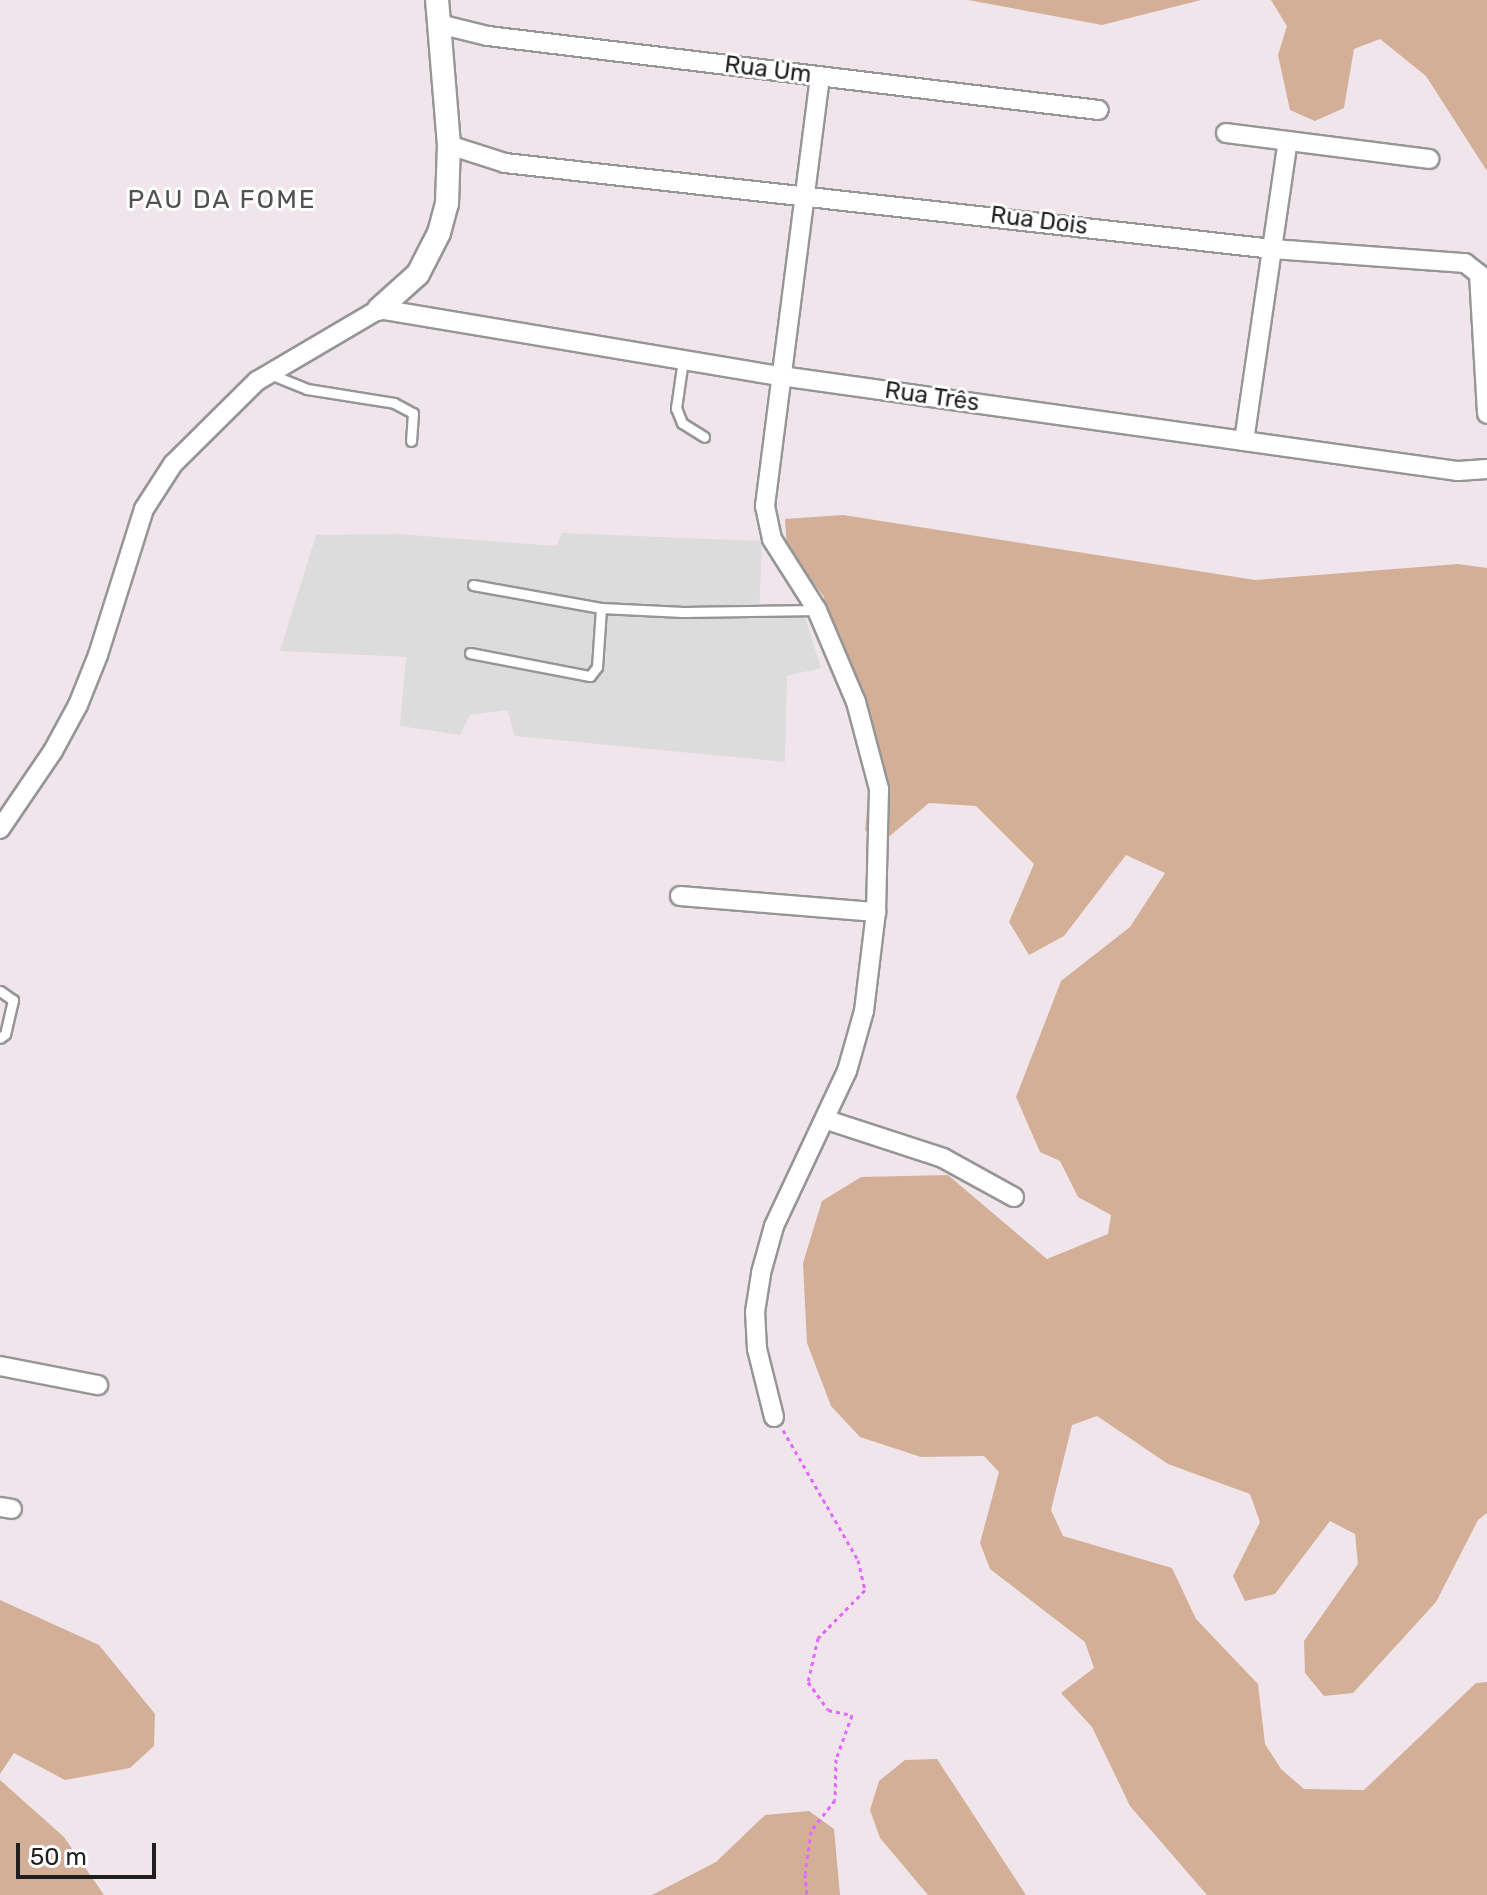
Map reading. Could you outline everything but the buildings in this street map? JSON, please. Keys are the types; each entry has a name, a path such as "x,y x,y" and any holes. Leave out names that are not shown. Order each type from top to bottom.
{"street":[{"path":"0,829 53,751 78,705 98,655 144,509 173,464 223,413 270,373 379,309 418,274 431,254 447,204 449,145 437,0"},
{"name":"Rua Um","path":"439,24 488,36 1099,110"},
{"path":"774,1417 757,1349 755,1312 761,1273 774,1226 827,1120 847,1071 864,1011 876,912 879,789 856,702 817,610 772,539 765,506 820,77"},
{"path":"1226,133 1429,159"},
{"path":"1244,441 1288,141"},
{"name":"Rua Dois","path":"449,145 505,163 804,194 1273,249 1465,263 1479,274 1487,414"},
{"name":"Rua Três","path":"379,309 781,376 1471,472 1487,469"},
{"path":"680,896 876,912"},
{"path":"827,1120 943,1158 1014,1197"},
{"path":"0,1366 98,1385"}],"lane":[{"path":"683,360 676,408 682,423 704,437"},
{"path":"270,373 307,389 394,403 413,413 411,441"},
{"path":"473,585 601,608 683,612 817,610"},
{"path":"470,653 590,676 597,667 601,608"},
{"path":"0,991 13,1000 5,1034 0,1038"}],"path":[{"path":"774,1417 858,1560 865,1590 818,1638 808,1682 828,1710 852,1715 836,1759 835,1800 811,1831 805,1874 807,1895"}],"shaded area":[{"path":"968,0 1201,0 1102,25"},
{"path":"1271,0 1487,0 1487,171 1426,76 1380,39 1354,49 1344,108 1315,121 1290,110 1278,55 1287,26"},
{"path":"843,515 1255,580 1458,564 1487,568 1487,1513 1478,1520 1436,1602 1353,1693 1324,1696 1305,1673 1304,1641 1358,1564 1355,1534 1330,1521 1275,1594 1245,1601 1233,1576 1260,1522 1250,1494 1168,1464 1097,1416 1072,1425 1051,1510 1063,1536 1172,1568 1196,1619 1258,1684 1265,1744 1281,1769 1304,1789 1364,1790 1476,1683 1487,1682 1487,1895 1207,1895 1130,1806 1092,1727 1061,1693 1094,1668 1085,1642 990,1569 980,1543 999,1472 984,1456 921,1457 860,1437 831,1406 807,1343 803,1263 822,1201 861,1177 948,1175 1047,1259 1108,1234 1111,1215 1078,1197 1060,1161 1040,1152 1016,1097 1061,981 1130,927 1165,873 1126,855 1064,936 1029,955 1009,922 1034,864 976,806 929,803 879,845 865,830 874,740 824,649 824,597 787,548 785,519"},
{"path":"562,533 762,541 759,617 805,616 821,668 787,676 785,762 515,736 507,710 470,715 460,735 400,726 406,657 280,651 316,535 398,534 556,546"},
{"path":"0,1600 99,1645 155,1714 154,1746 130,1768 65,1780 14,1753 0,1774"},
{"path":"937,1759 1026,1895 928,1895 880,1838 870,1810 879,1781 905,1760"},
{"path":"0,1780 64,1837 104,1895 0,1895"},
{"path":"809,1811 834,1829 840,1895 652,1895 716,1862 765,1815"}],"district":[{"name":"PAU DA FOME","path":"222,200"}]}
